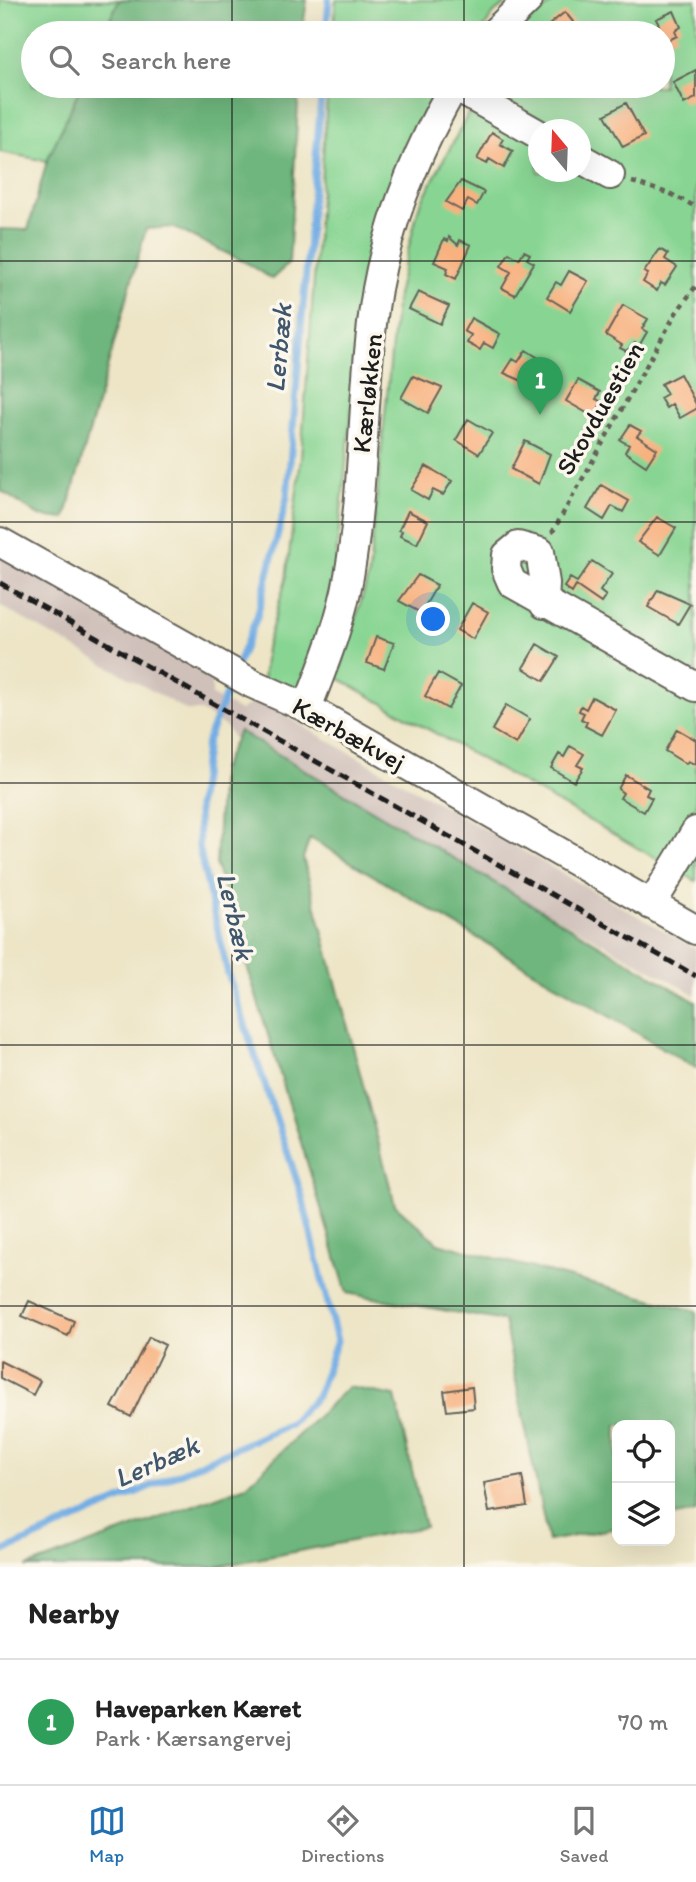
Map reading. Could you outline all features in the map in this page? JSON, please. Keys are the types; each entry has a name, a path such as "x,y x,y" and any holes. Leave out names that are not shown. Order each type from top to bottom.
{"street":[{"path":"506,21 528,0"},
{"name":"Kærløkken","path":"307,708 339,625 350,575 377,289 401,196 428,133 447,98"},
{"name":"Kærløkken","path":"475,98 528,128"},
{"path":"591,164 610,175"},
{"name":"Kærbækvej","path":"0,542 253,684 307,708 696,930"},
{"path":"544,604 545,583 540,552 518,546 507,555 506,569 512,583 544,604 696,687"},
{"path":"652,905 696,831"}],"path":[{"path":"610,175 671,194 696,207"},
{"name":"Skovduestien","path":"540,552 676,313 696,286"}],"shaded area":[{"path":"0,552 212,670 212,696 240,711 258,698 696,949 696,995 233,738 227,728 201,711 188,711 0,606"}],"green space":[{"path":"0,0 119,0 109,21 21,21 21,98 76,98 47,161 0,152"},
{"path":"119,0 307,0 304,21 109,21"},
{"path":"336,0 511,0 488,21 334,21"},
{"path":"556,0 696,0 696,881 338,678 369,574 397,295 419,206 477,98 675,98 675,21 529,21"},
{"path":"76,98 298,98 289,263 272,279 249,264 173,227 146,229 65,519 39,516 0,490 0,229 28,230 47,161"},
{"path":"327,98 441,98 356,369 329,624 302,691 263,681 266,648 286,579 301,458"},
{"path":"239,731 696,1002 696,1068 310,838 303,858 395,1205 438,1243 696,1311 696,1512 675,1516 675,1420 612,1420 612,1529 548,1541 504,1321 347,1293 216,865 221,770"},
{"path":"348,1387 395,1396 425,1527 215,1567 26,1567 246,1486"}],"building":[{"path":"674,11 681,27 675,31 675,21 656,19"},
{"path":"565,12 572,21 554,21"},
{"path":"696,70 696,98 684,104 675,81"},
{"path":"626,103 644,136 623,147 605,115"},
{"path":"492,132 503,139 500,144 513,151 504,168 489,159 487,164 477,159"},
{"path":"461,181 484,192 477,205 468,200 462,211 446,202"},
{"path":"449,237 458,245 460,240 471,245 456,279 446,274 448,268 434,262 444,239 448,241"},
{"path":"660,249 668,254 665,259 677,267 665,285 661,283 657,291 643,282 648,274 644,272"},
{"path":"524,251 530,254 527,259 534,263 515,295 502,288 511,272 501,266 509,253 519,259"},
{"path":"569,271 588,281 570,311 547,297 556,282 561,285"},
{"path":"418,292 449,306 440,324 409,309"},
{"path":"623,305 648,319 642,329 647,332 639,346 635,343 626,351 620,348 622,345 606,335"},
{"path":"471,318 500,334 493,348 484,343 480,350 467,343 471,335 464,331"},
{"path":"526,350 545,362 527,383 504,373 513,359 518,362"},
{"path":"680,374 696,409 680,418 672,404 666,408 660,398 667,394 661,384"},
{"path":"413,376 442,388 428,413 401,398"},
{"path":"578,380 600,392 596,399 602,402 594,417 566,401"},
{"path":"468,419 492,433 479,454 456,440"},
{"path":"630,425 641,431 637,436 657,449 646,466 625,452 629,445 620,440"},
{"path":"525,441 550,454 539,484 511,469"},
{"path":"426,466 452,481 443,495 433,490 428,500 411,490"},
{"path":"601,485 629,501 623,512 612,506 604,520 587,509"},
{"path":"408,511 428,521 417,544 400,536 402,531 399,530"},
{"path":"657,517 676,528 660,555 638,542"},
{"path":"592,561 612,574 600,591 606,596 601,603 576,586 572,593 564,587 570,578 577,582"},
{"path":"418,575 437,585 421,613 399,601"},
{"path":"658,590 690,604 678,624 648,607"},
{"path":"472,603 488,612 473,639 457,630"},
{"path":"376,637 394,643 384,669 367,663"},
{"path":"537,644 559,657 544,681 523,668"},
{"path":"438,673 461,686 448,709 425,696"},
{"path":"592,697 616,710 602,735 585,726 587,722 581,719 584,713 579,711 581,706 586,709"},
{"path":"506,705 530,719 516,744 492,730"},
{"path":"677,729 696,740 696,765 688,761 686,764 665,751"},
{"path":"570,746 584,754 577,765 583,768 574,782 551,768 559,754 564,757"},
{"path":"626,775 649,789 646,795 652,798 644,812 620,798 623,793 618,789"},
{"path":"29,1301 74,1321 68,1336 22,1316"},
{"path":"149,1337 165,1345 131,1417 112,1407"},
{"path":"0,1361 40,1381 33,1395 0,1378"},
{"path":"472,1387 474,1408 447,1411 444,1391"},
{"path":"522,1476 527,1506 489,1512 484,1483"}],"waterway":[{"name":"Lerbæk","path":"327,21 329,0"},
{"name":"Lerbæk","path":"236,668 257,617 287,498 321,98"},
{"name":"Lerbæk","path":"0,1553 290,1424 317,1396 337,1341 301,1193 228,974 199,848 198,806 207,741 232,679"}],"railway":[{"path":"0,583 696,976"}],"place":[{"name":"Haveparken Kæret","path":"540,415"}]}
